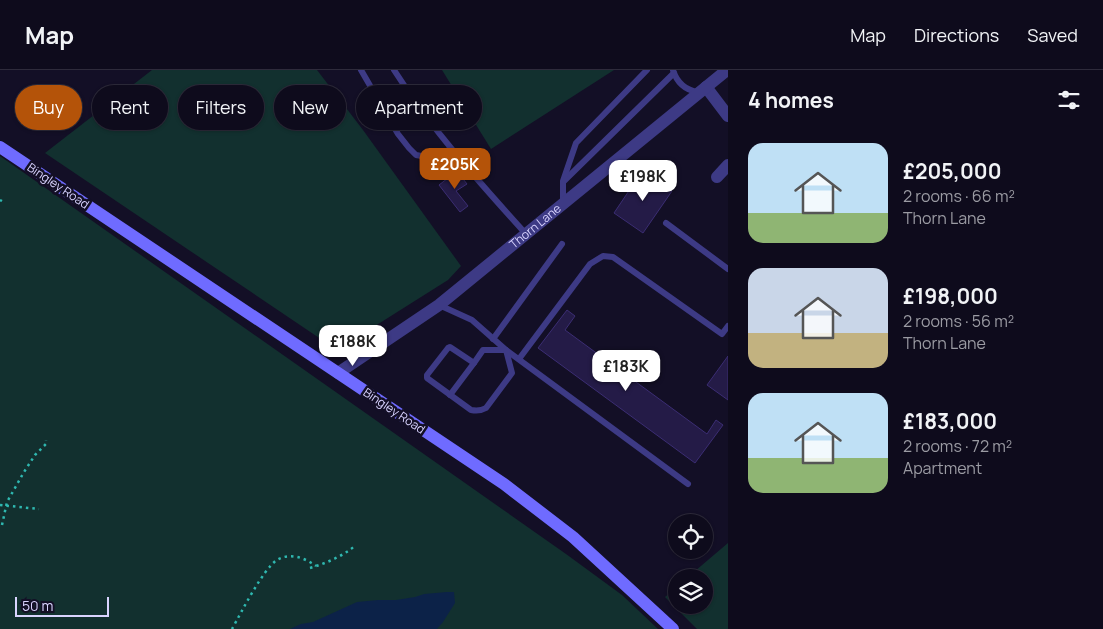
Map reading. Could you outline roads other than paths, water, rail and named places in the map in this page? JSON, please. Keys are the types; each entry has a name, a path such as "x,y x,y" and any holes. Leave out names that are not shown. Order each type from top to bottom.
{"main road":[{"name":"Bingley Road","path":"0,147 504,484 573,537 673,629"}],"street":[{"name":"Thorn Lane","path":"338,373 438,305 726,71"},
{"path":"703,90 728,116"},
{"path":"717,177 728,165"}],"lane":[{"path":"361,70 398,134 416,155 427,157 438,155 451,149"},
{"path":"394,70 412,98 451,149 526,234"},
{"path":"563,204 563,182 576,143 647,70"},
{"path":"563,182 674,71 677,80 683,87 691,91 703,90"},
{"path":"666,223 728,268"},
{"path":"493,339 562,244"},
{"path":"519,359 590,264 603,256 613,257 722,334 728,326"},
{"path":"438,305 472,320 506,350 688,484"},
{"path":"474,363 450,347 427,375 429,380 471,410 482,410 486,408 512,373 506,350"},
{"path":"450,395 483,350 506,350"}],"water":[{"path":"454,592 455,603 437,629 290,629 301,624 313,622 357,602 396,600 424,594"}]}
